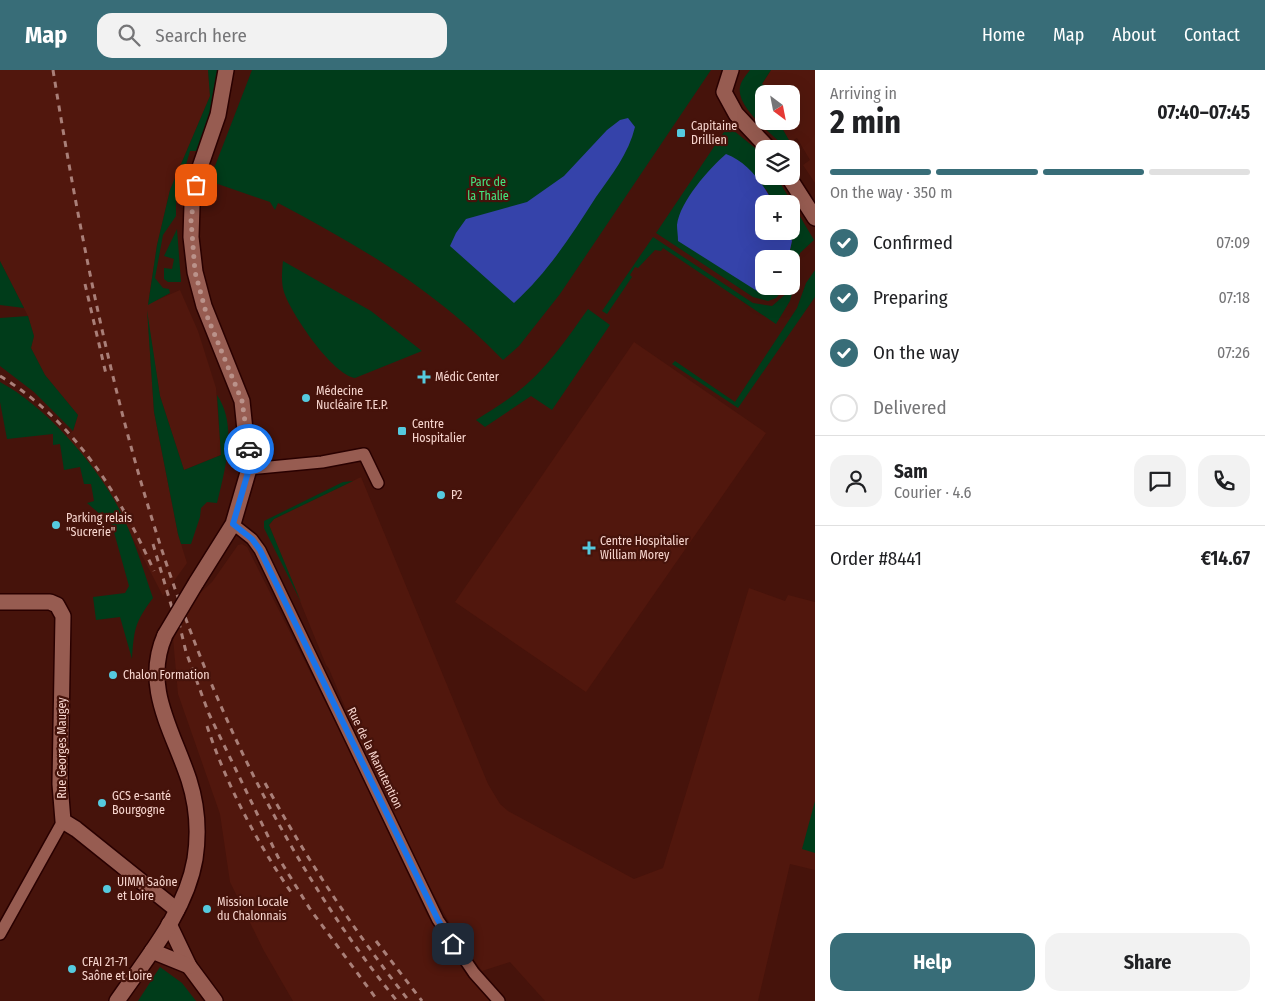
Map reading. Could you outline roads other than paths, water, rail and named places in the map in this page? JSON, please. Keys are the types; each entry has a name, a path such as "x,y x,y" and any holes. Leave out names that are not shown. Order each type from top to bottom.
{"main road":[{"path":"117,1001 177,910 191,876 196,850 197,825 190,781 163,712 157,691 156,668 165,635 233,524 249,469 242,401 204,306 195,272 191,236 192,205 198,173 218,115 226,70"},
{"path":"731,70 724,92 736,114 761,140"},
{"path":"794,185 815,218"},
{"name":"Rue Georges Maugey","path":"0,602 50,602 57,605 63,616 60,784 63,821"},
{"path":"63,821 76,829 177,910"},
{"path":"169,924 189,966 215,1001"},
{"path":"152,950 189,966"}],"street":[{"path":"249,469 322,462 364,454 378,483"},
{"name":"Rue de la Manutention","path":"233,524 252,539 260,550 438,920 474,974 499,1001"},
{"path":"0,934 63,821"}],"railway":[{"path":"53,70 74,193 99,317 129,439 165,560 209,677 261,790 323,899 397,1001"},
{"path":"85,284 106,374"},
{"path":"0,376 50,414 92,461 126,514 154,571"},
{"path":"153,544 175,618"},
{"path":"176,610 186,652 209,714 278,857 310,909 378,1001"},
{"path":"207,726 244,814 267,855 293,895"},
{"path":"265,783 332,895 409,1001"},
{"path":"376,941 422,1001"}],"place":[{"name":"Capitaine Drillien","path":"681,133"},
{"name":"Médic Center","path":"424,377"},
{"name":"Médecine Nucléaire T.E.P.","path":"306,398"},
{"name":"Centre Hospitalier","path":"402,431"},
{"name":"P2","path":"441,495"},
{"name":"Parking relais \"Sucrerie\"","path":"56,525"},
{"name":"Centre Hospitalier William Morey","path":"589,548"},
{"name":"Chalon Formation","path":"113,675"},
{"name":"GCS e-santé Bourgogne","path":"102,803"},
{"name":"UIMM Saône et Loire","path":"107,889"},
{"name":"Mission Locale du Chalonnais","path":"207,909"},
{"name":"CFAI 21-71 Saône et Loire","path":"72,969"}],"park label":[{"name":"Parc de la Thalie","path":"488,189"}]}
